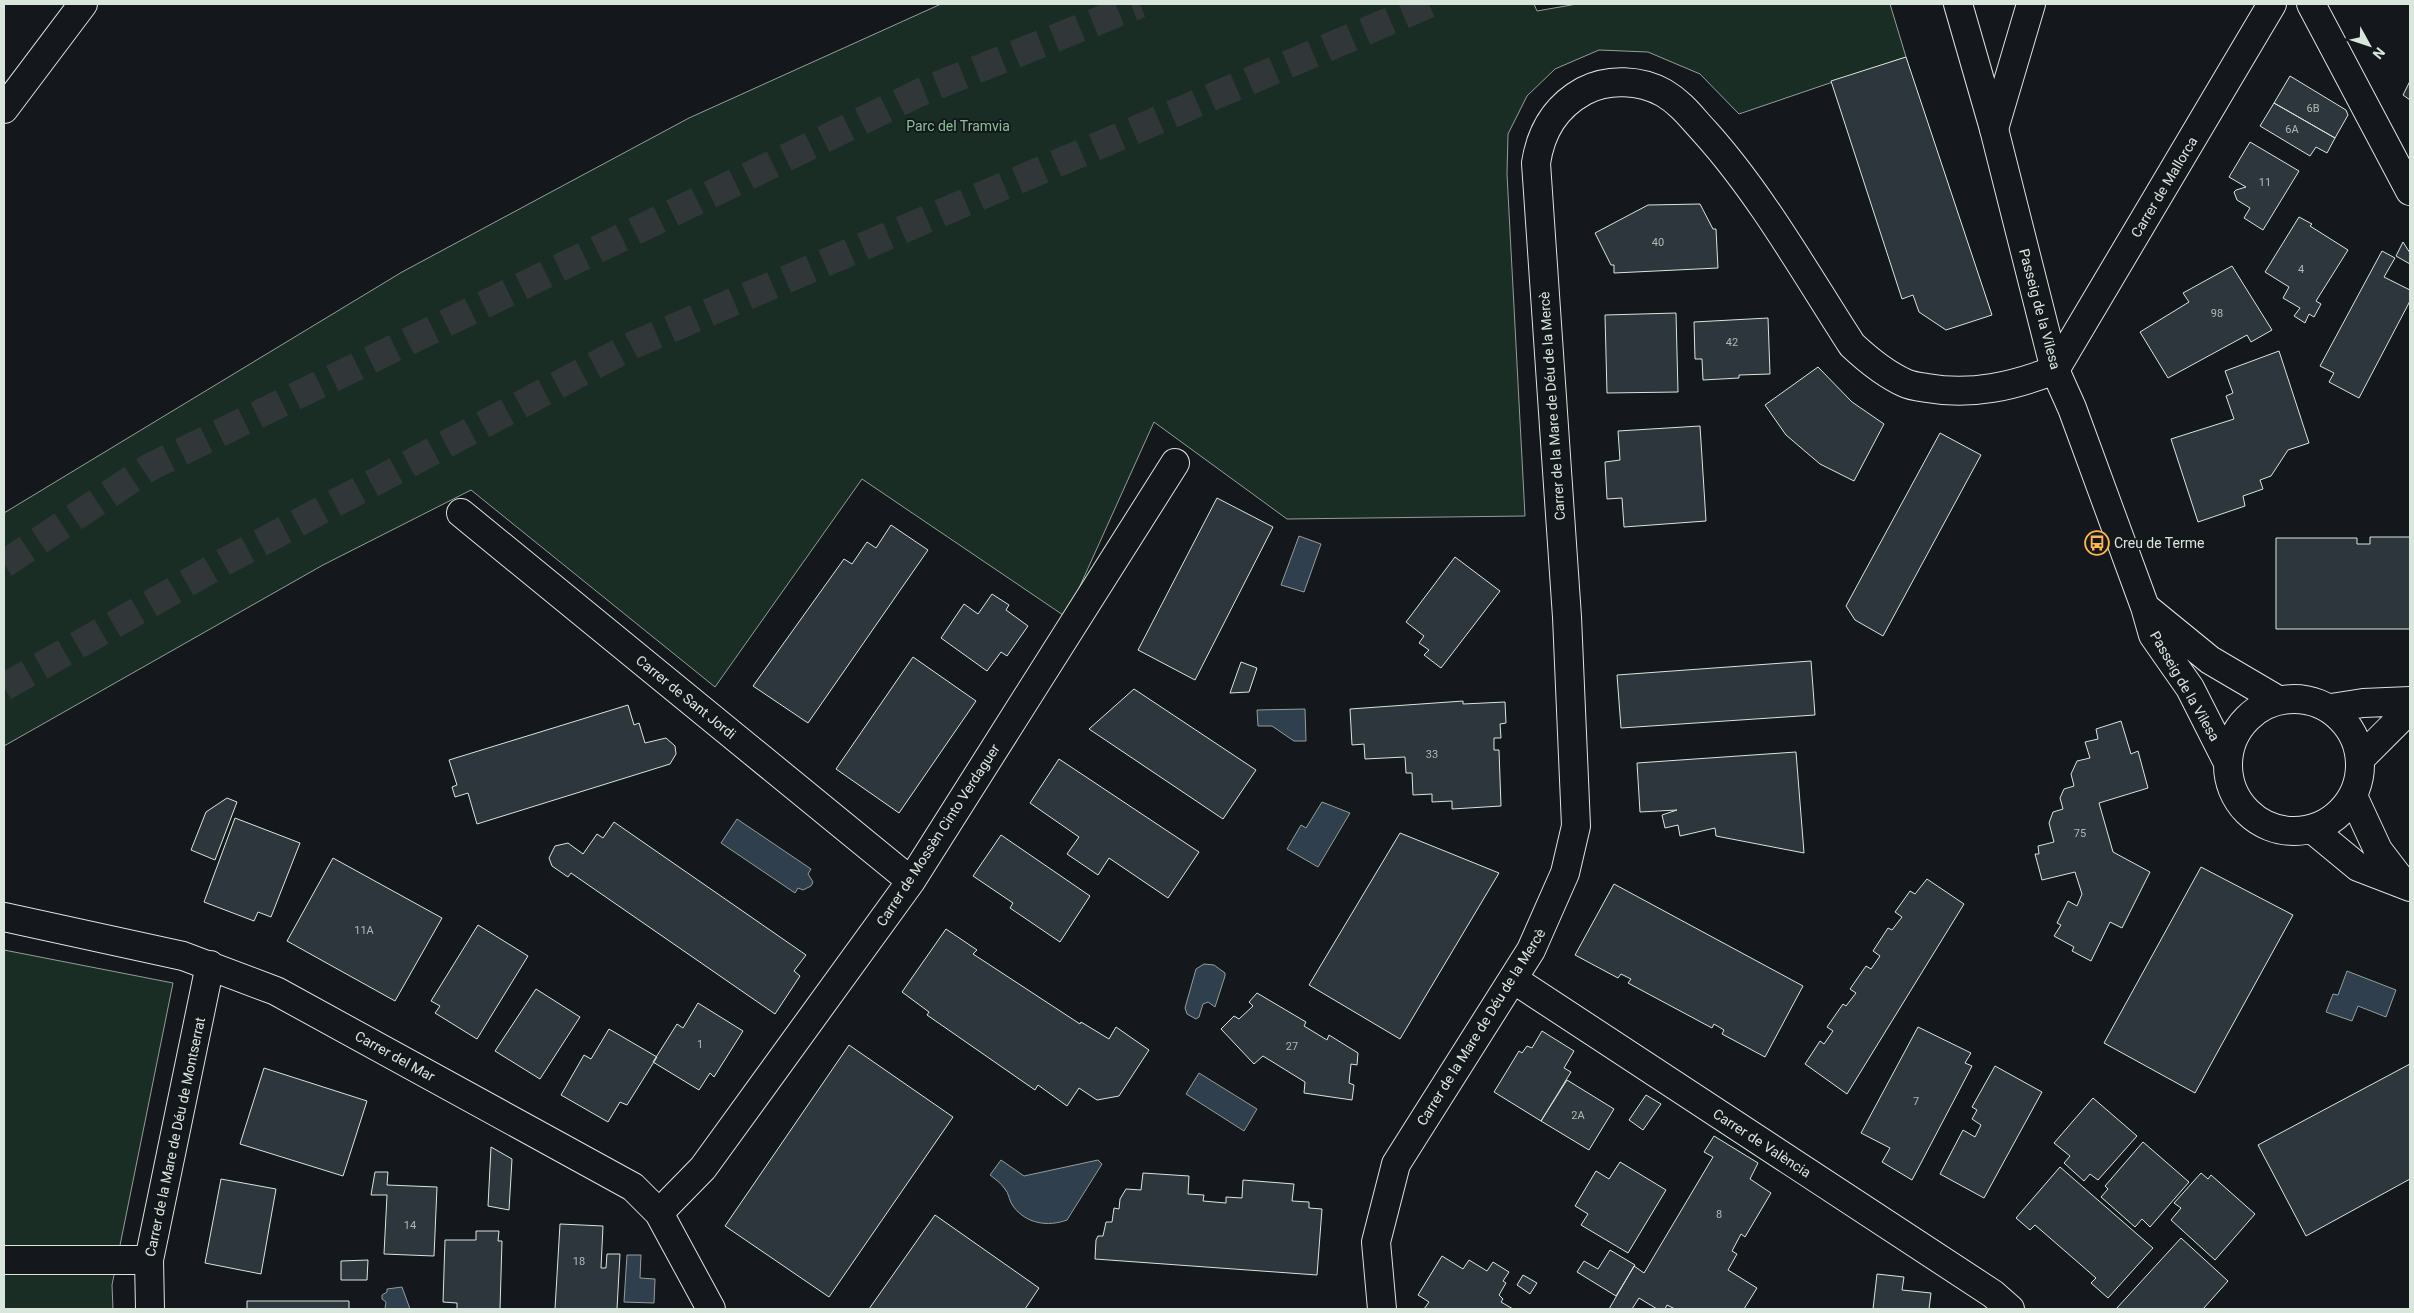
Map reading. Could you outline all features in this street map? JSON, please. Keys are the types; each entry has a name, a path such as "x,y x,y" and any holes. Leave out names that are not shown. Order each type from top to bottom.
{"main road":[{"path":"4,109 83,4"},
{"name":"Passeig de la Vilesa","path":"1958,4 1994,128 2055,370 2072,408 2145,607 2153,635 2190,688 2228,762"},
{"path":"1994,128 2031,4"},
{"name":"Carrer de Mallorca","path":"2055,370 2272,4"},
{"path":"2311,4 2410,191"},
{"name":"Carrer de la Mare de Déu de la Mercè","path":"1382,1309 1376,1242 1396,1164 1531,950 1565,873 1576,826 1566,618 1536,163 1539,144 1546,127 1558,111 1572,98 1598,86 1626,82 1645,85 1663,92 1679,103 1722,151 1742,178 1852,345 1871,363 1906,384 1947,392 1985,390 2022,382 2055,370"},
{"name":"Carrer de Mossèn Cinto Verdaguer","path":"659,1213 703,1168 911,881 1175,463"},
{"name":"Carrer de Sant Jordi","path":"461,513 911,881"},
{"name":"Passeig de la Vilesa","path":"2145,607 2210,660 2278,700"},
{"path":"2296,698 2314,701 2331,708 2346,722 2356,738 2361,758 2360,778 2353,796 2336,817 2312,829 2292,831 2271,827 2253,817 2239,802 2230,783 2228,762 2232,742 2243,723 2258,708 2278,700 2296,698"},
{"path":"2331,708 2410,701"},
{"path":"2361,758 2410,710"},
{"path":"2353,796 2378,850 2407,885"},
{"path":"2312,829 2358,867 2407,885"},
{"name":"Carrer del Mar","path":"4,917 184,956 276,991 607,1172 633,1187 659,1213 711,1309"},
{"name":"Carrer de la Mare de Déu de Montserrat","path":"150,1309 149,1260 210,965"},
{"name":"Carrer de València","path":"1513,979 1992,1294 2010,1309"},
{"path":"4,1260 149,1260"}],"green space":[{"name":"Parc del Tramvia","path":"941,4 1534,4 1537,11 1577,4 1890,4 1906,57 1739,114 1700,74 1648,52 1599,50 1555,69 1527,96 1508,134 1507,174 1525,516 1287,519 1154,422 1066,617 862,479 715,687 471,490 323,565 4,746 4,513 402,272 689,118"},
{"path":"4,950 173,983 112,1285 113,1309 4,1309"}],"water":[{"path":"1299,536 1321,544 1304,592 1281,585"},
{"path":"1305,709 1306,741 1294,741 1272,726 1258,726 1257,710"},
{"path":"1322,802 1350,813 1318,867 1287,849 1301,825 1306,828"},
{"path":"737,819 811,869 808,874 813,882 811,886 803,890 798,888 795,893 721,843"},
{"path":"1204,964 1214,965 1225,973 1225,976 1215,1007 1208,1002 1203,1004 1199,1017 1196,1019 1187,1014 1185,1008 1196,969"},
{"path":"2347,971 2396,990 2386,1017 2358,1006 2352,1021 2326,1012 2333,994 2338,995"},
{"path":"1199,1073 1257,1109 1244,1131 1186,1094"},
{"path":"1001,1160 1024,1176 1098,1160 1102,1164 1067,1220 1045,1223 1031,1220 1018,1212 1003,1187 990,1175"},
{"path":"627,1255 641,1255 640,1278 655,1279 654,1303 624,1302"},
{"path":"402,1287 410,1309 385,1309 386,1302 382,1299 382,1295 387,1292 387,1289"}],"building":[{"path":"1906,57 1992,315 1946,330 1919,312 1913,295 1902,299 1831,81"},
{"path":"2290,76 2346,110 2348,115 2335,138 2274,103"},
{"path":"2410,81 2410,100 2403,95"},
{"path":"2274,103 2335,138 2327,153 2316,147 2310,156 2260,126"},
{"path":"2250,142 2299,171 2263,230 2244,218 2250,208 2237,200 2234,192 2246,187 2229,177"},
{"path":"1700,204 1713,229 1716,229 1718,268 1614,273 1614,265 1611,265 1595,233 1648,205"},
{"path":"2299,217 2348,250 2316,301 2321,304 2314,317 2309,314 2305,323 2294,316 2300,308 2283,298 2289,287 2265,272"},
{"path":"2403,242 2410,253 2410,264 2396,256"},
{"path":"2382,251 2395,258 2384,277 2410,290 2410,301 2359,398 2329,382 2334,373 2320,366"},
{"path":"2232,266 2272,330 2251,342 2247,335 2168,378 2140,332 2189,302 2183,293"},
{"path":"1676,313 1678,392 1607,393 1605,315"},
{"path":"1768,318 1770,374 1739,375 1739,378 1703,380 1702,359 1695,359 1694,322"},
{"path":"2279,351 2309,443 2288,450 2271,476 2260,480 2263,489 2243,496 2245,506 2198,522 2171,439 2234,419 2226,396 2233,393 2225,371"},
{"path":"1818,367 1852,402 1884,424 1854,481 1820,464 1786,435 1765,405"},
{"path":"1700,426 1706,521 1624,527 1622,498 1607,499 1605,462 1620,460 1618,431"},
{"path":"1940,433 1981,455 1883,636 1855,620 1846,606"},
{"path":"1217,498 1273,527 1195,680 1138,650"},
{"path":"891,525 928,550 808,723 753,686 844,559 852,564 867,542 876,548"},
{"path":"2370,537 2410,537 2410,629 2276,629 2276,538 2357,538 2357,544 2370,544"},
{"path":"1455,557 1500,591 1441,668 1424,655 1429,650 1419,643 1424,636 1406,622"},
{"path":"992,594 1009,605 1006,610 1028,626 1007,656 1001,652 987,671 941,638 964,604 978,614"},
{"path":"913,657 976,701 899,813 836,769"},
{"path":"1811,661 1815,715 1621,728 1617,675"},
{"path":"1241,662 1257,668 1249,692 1230,693"},
{"path":"1134,689 1256,770 1223,819 1089,729"},
{"path":"1463,701 1463,704 1505,702 1506,723 1500,724 1501,738 1494,738 1494,750 1499,750 1501,806 1452,809 1452,801 1432,802 1432,794 1413,795 1412,773 1406,773 1405,757 1365,759 1364,744 1352,745 1350,709"},
{"path":"628,705 634,725 639,723 645,743 666,738 675,746 676,754 670,764 477,824 468,793 455,797 452,787 457,785 449,760"},
{"path":"2121,721 2131,754 2138,751 2148,788 2099,803 2113,852 2150,872 2122,928 2110,922 2091,961 2072,951 2074,947 2054,936 2061,925 2057,923 2068,901 2077,906 2082,894 2075,872 2042,880 2035,854 2039,854 2038,846 2054,842 2049,823 2053,812 2063,809 2060,798 2064,789 2074,786 2071,774 2077,761 2090,758 2085,742 2098,739 2096,729"},
{"path":"1796,752 1804,853 1716,836 1715,828 1680,836 1678,825 1665,828 1662,815 1677,810 1640,812 1637,763"},
{"path":"1059,759 1199,852 1168,898 1109,858 1098,875 1067,854 1079,837 1030,803"},
{"path":"227,798 237,802 215,860 191,850 206,812"},
{"path":"235,818 300,843 271,917 258,912 254,921 204,902"},
{"path":"614,822 806,955 794,971 800,976 775,1014 571,873 568,877 552,866 549,858 555,846 568,843 583,854 597,834 603,838"},
{"path":"1400,833 1499,873 1400,1039 1309,985"},
{"path":"1001,835 1090,896 1060,942 1010,908 1013,903 973,876"},
{"path":"333,858 442,918 395,1001 287,941"},
{"path":"2201,867 2293,915 2195,1093 2104,1043"},
{"path":"1927,879 1964,904 1847,1094 1805,1064 1820,1041 1824,1044 1833,1031 1827,1027 1843,1004 1846,1006 1856,993 1850,989 1866,966 1871,969 1880,956 1873,951 1888,928 1892,930 1902,917 1895,912 1910,891 1915,894"},
{"path":"1614,884 1803,986 1765,1057 1722,1034 1724,1030 1714,1024 1712,1028 1628,983 1631,979 1621,974 1618,978 1575,955"},
{"path":"478,925 528,956 477,1039 435,1013 440,1006 431,1001"},
{"path":"946,929 977,950 973,954 1080,1024 1081,1022 1109,1039 1116,1027 1149,1050 1119,1096 1097,1100 1079,1088 1067,1106 1038,1085 1035,1090 927,1015 929,1012 902,992"},
{"path":"536,989 580,1017 540,1079 495,1051"},
{"path":"1257,993 1306,1022 1304,1026 1327,1040 1329,1035 1358,1053 1357,1065 1351,1064 1349,1083 1354,1085 1352,1100 1304,1093 1305,1082 1263,1056 1254,1064 1221,1029 1234,1016 1239,1019 1253,1006 1249,1002"},
{"path":"698,1003 743,1031 714,1077 710,1073 699,1090 653,1062 677,1024 683,1028"},
{"path":"1918,1027 1971,1053 1965,1063 1972,1066 1912,1180 1882,1162 1890,1148 1861,1133"},
{"path":"609,1029 657,1057 627,1105 620,1102 608,1122 561,1095 584,1055 591,1059"},
{"path":"1542,1031 1574,1051 1564,1068 1571,1072 1541,1121 1494,1092 1519,1051 1522,1053 1527,1046 1532,1048"},
{"path":"849,1045 953,1117 829,1297 725,1226"},
{"path":"2410,1064 2410,1179 2306,1236 2258,1145"},
{"path":"1995,1066 2042,1092 1984,1198 1940,1174 1963,1130 1975,1137 1981,1125 1972,1119 1977,1110 1972,1107"},
{"path":"264,1068 367,1101 343,1176 240,1144"},
{"path":"1567,1080 1614,1109 1589,1150 1541,1121"},
{"path":"1646,1095 1661,1104 1643,1130 1629,1120"},
{"path":"2093,1098 2137,1136 2098,1180 2090,1174 2084,1181 2064,1163 2070,1156 2054,1143"},
{"path":"1714,1136 1758,1163 1750,1179 1771,1193 1745,1237 1741,1234 1732,1251 1737,1254 1728,1270 1757,1288 1744,1309 1675,1309 1667,1305 1665,1309 1657,1309 1639,1298 1632,1309 1609,1309 1634,1266 1644,1273 1713,1157 1704,1152"},
{"path":"2143,1142 2189,1182 2150,1227 2142,1219 2135,1227 2101,1197 2108,1189 2105,1186"},
{"path":"491,1147 512,1159 509,1210 488,1206"},
{"path":"1620,1162 1666,1190 1628,1253 1581,1225 1588,1214 1575,1206 1596,1171 1609,1179"},
{"path":"2060,1167 2153,1248 2108,1298 2091,1283 2096,1278 2035,1225 2030,1230 2016,1218"},
{"path":"375,1172 388,1172 387,1185 437,1187 434,1256 384,1254 387,1195 371,1195"},
{"path":"1143,1173 1189,1176 1188,1194 1204,1195 1203,1201 1226,1203 1226,1197 1242,1198 1243,1180 1294,1184 1292,1201 1309,1202 1309,1208 1322,1209 1317,1275 1095,1259 1098,1236 1103,1236 1106,1222 1112,1222 1114,1208 1119,1209 1120,1199 1126,1189 1141,1190"},
{"path":"2201,1173 2208,1179 2211,1175 2255,1214 2215,1260 2171,1220 2181,1208 2174,1203"},
{"path":"221,1179 276,1189 261,1274 205,1263"},
{"path":"935,1215 1039,1288 1025,1309 869,1309"},
{"path":"560,1224 603,1226 601,1268 606,1268 607,1254 620,1254 617,1309 555,1309"},
{"path":"476,1231 499,1231 498,1241 502,1241 500,1309 457,1309 457,1303 443,1302 445,1240 476,1240"},
{"path":"2181,1238 2228,1281 2203,1309 2116,1309"},
{"path":"1610,1250 1635,1265 1616,1296 1577,1272 1584,1261 1598,1269"},
{"path":"1442,1256 1463,1269 1469,1260 1487,1271 1493,1262 1509,1272 1503,1281 1506,1283 1499,1295 1503,1299 1501,1302 1513,1309 1424,1309 1429,1302 1418,1295"},
{"path":"368,1260 367,1280 341,1280 341,1261"},
{"path":"1877,1274 1904,1277 1902,1290 1931,1293 1929,1309 1873,1309"},
{"path":"1523,1275 1537,1283 1530,1294 1517,1285"},
{"path":"247,1301 349,1301 349,1309 247,1309"}],"tunnel":[{"path":"4,564 150,467 921,92 1140,4"},
{"path":"4,687 224,562 633,345 1429,4"}],"place":[{"name":"Creu de Terme","path":"2097,543"}]}
